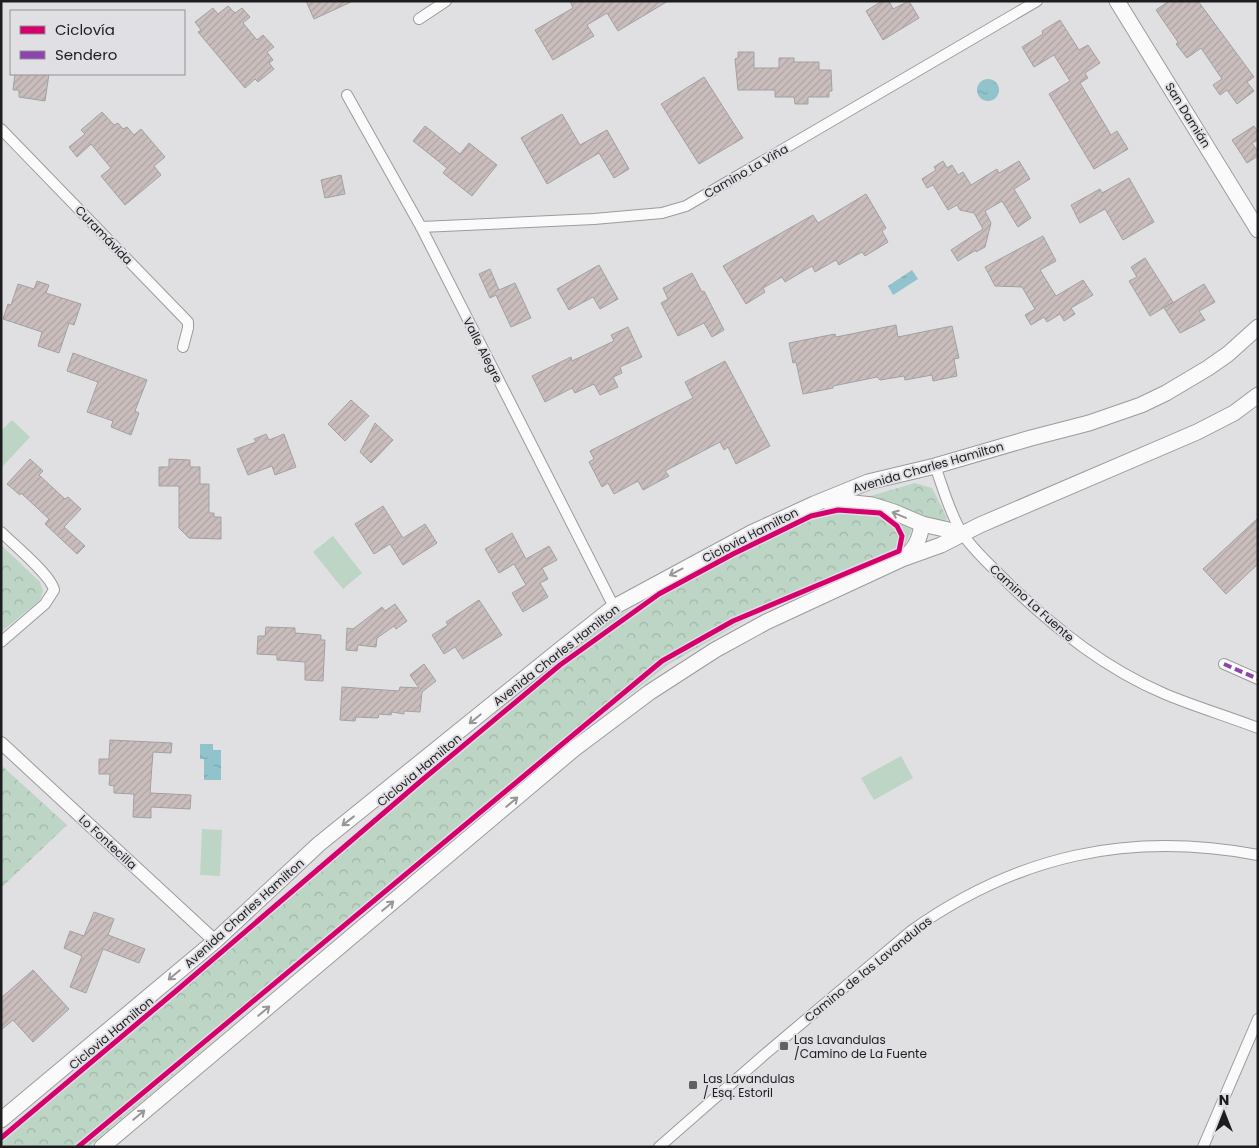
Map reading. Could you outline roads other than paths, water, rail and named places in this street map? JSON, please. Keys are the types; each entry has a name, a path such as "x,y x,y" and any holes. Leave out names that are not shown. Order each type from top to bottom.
{"main road":[{"name":"San Damián","path":"1117,1 1258,230"},
{"name":"Avenida Charles Hamilton","path":"1,1120 215,941 319,844 614,607 751,533 868,482 935,466 1089,423 1141,405 1166,393 1208,368 1228,354 1258,326"},
{"path":"102,1147 574,749 611,720 690,666 766,622 902,560 941,545 962,533 1197,432 1234,413 1258,395"},
{"path":"814,504 845,502 872,505 922,524 962,533"},
{"path":"902,560 916,546 922,524"}],"street":[{"path":"419,19 446,1"},
{"name":"Camino La Viña","path":"421,227 594,219 662,213 686,206 1037,1"},
{"name":"Valle Alegre","path":"347,95 421,227 614,607"},
{"name":"Curamávida","path":"1,129 188,322 183,347"},
{"name":"Camino La Fuente","path":"935,466 962,533 986,561 1068,636 1135,680 1164,693 1258,728"},
{"path":"1,532 46,576 53,585 54,590 45,604 1,642"},
{"path":"1224,664 1258,679"},
{"name":"Lo Fontecilla","path":"1,743 215,941"},
{"name":"Camino de las Lavandulas","path":"659,1147 764,1055 911,931 934,915 981,888 1006,877 1058,860 1114,849 1173,846 1222,849 1258,855"},
{"path":"1203,1147 1258,1019"}],"water":[{"path":"988,79 996,82 999,90 996,98 988,101 980,98 977,90 980,82"},
{"path":"912,270 918,279 893,295 888,286"},
{"path":"200,744 213,744 213,750 221,750 221,780 204,780 204,759 200,759"}],"place":[{"name":"Las Lavandulas /Camino de La Fuente","path":"784,1046"},
{"name":"Las Lavandulas / Esq. Estoril","path":"693,1085"}]}
